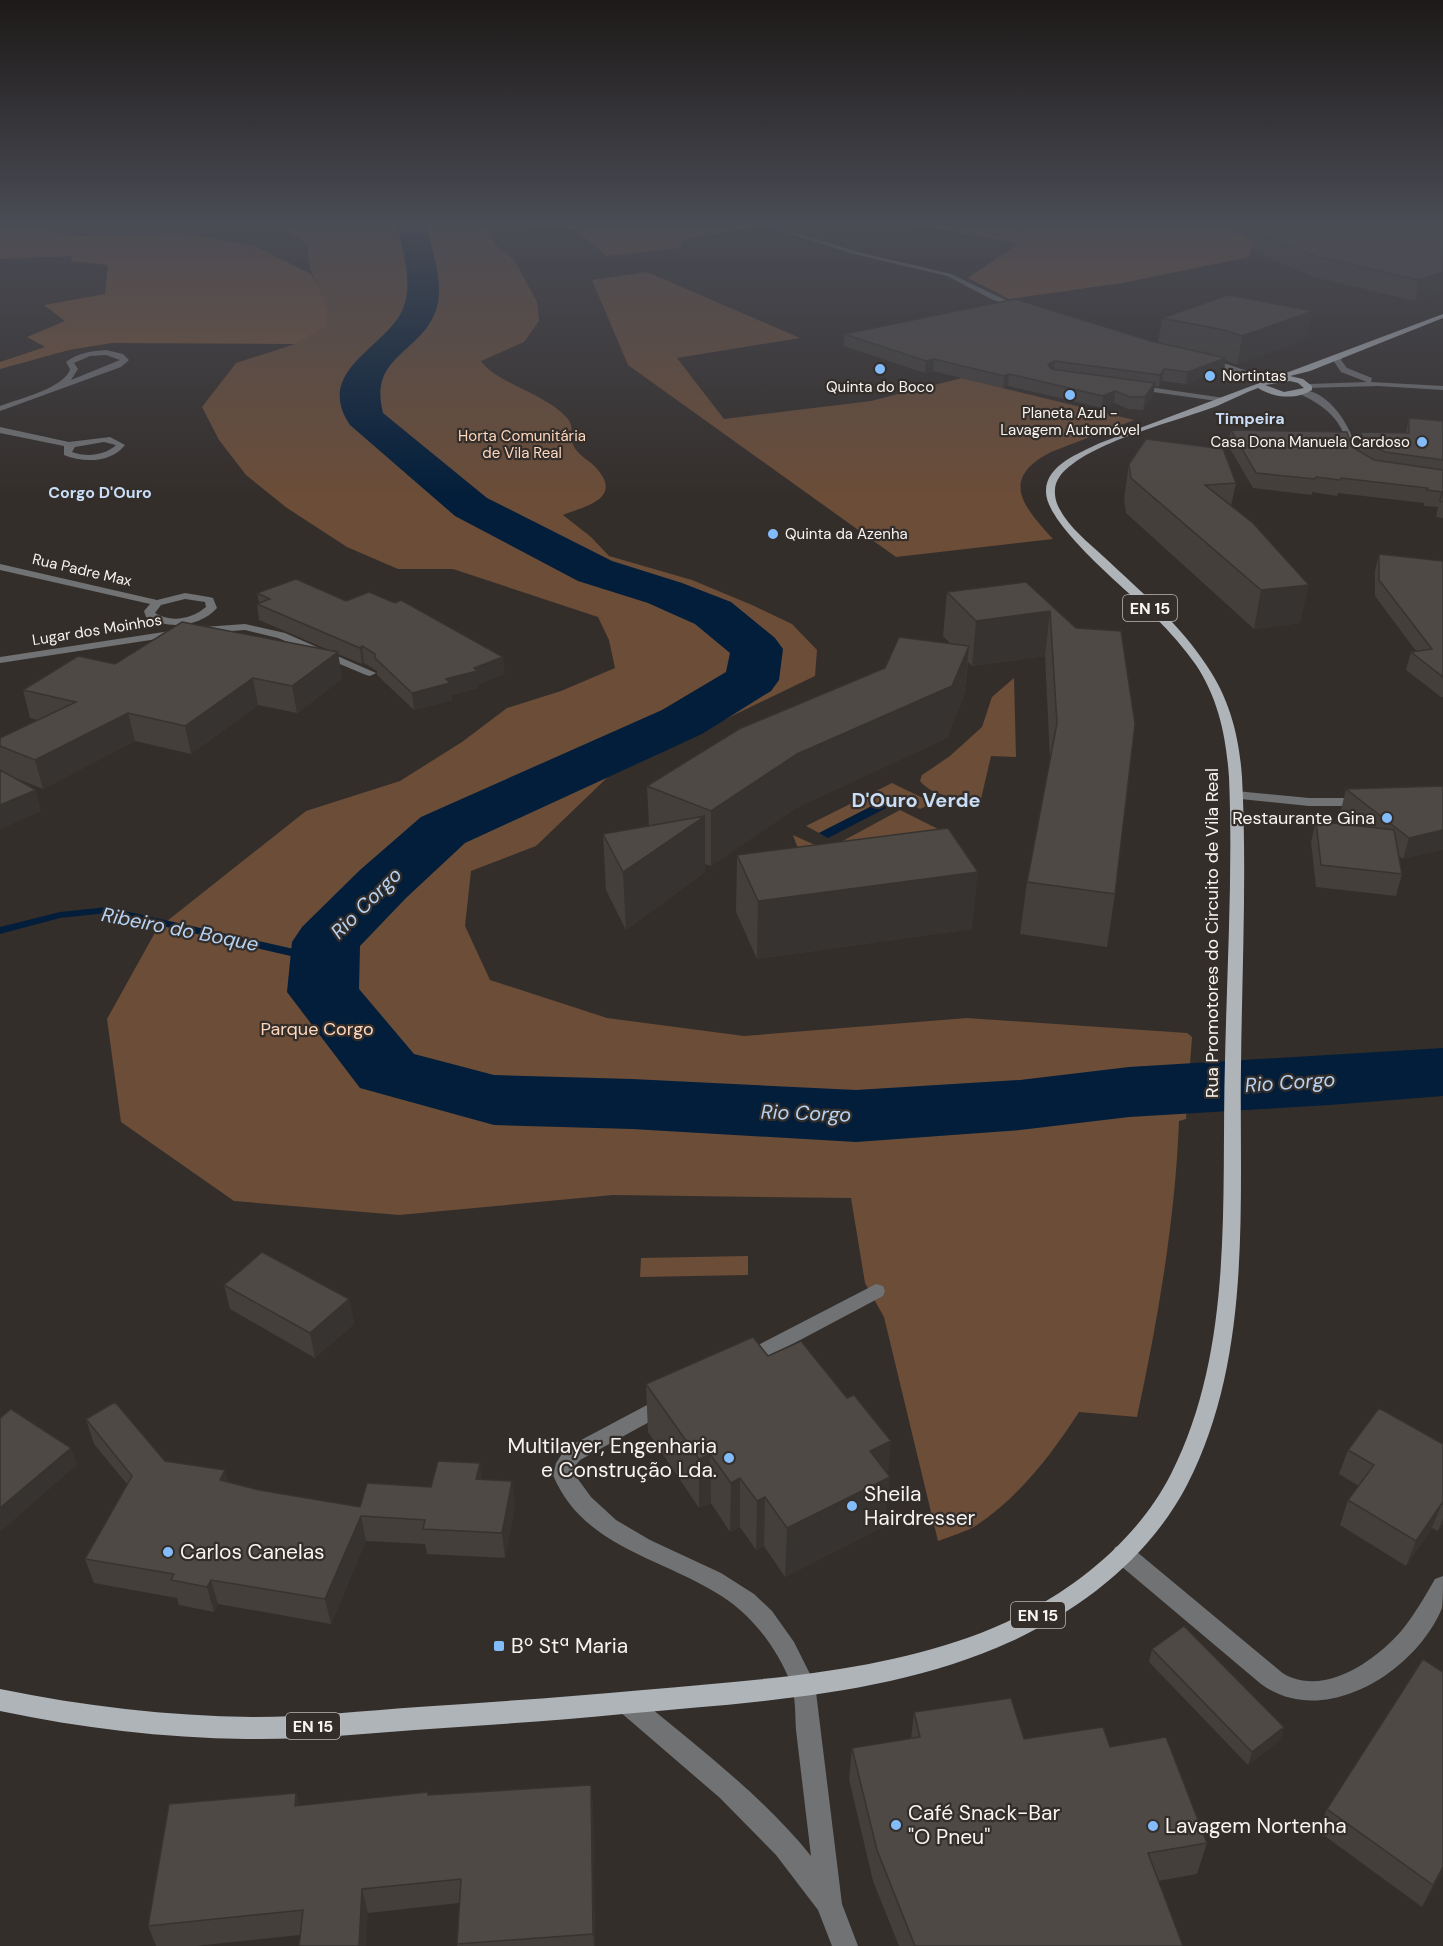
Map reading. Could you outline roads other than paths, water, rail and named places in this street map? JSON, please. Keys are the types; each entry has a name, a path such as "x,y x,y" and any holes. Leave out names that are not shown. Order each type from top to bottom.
{"main road":[{"name":"EN 15","path":"1229,398 1266,381 1307,369 1443,316"},
{"path":"1299,381 1307,369"},
{"name":"EN 15","path":"1266,381 1299,381 1306,389"},
{"name":"EN 15","path":"1266,381 1273,392"},
{"name":"EN 15","path":"1229,398 1306,389"},
{"name":"Rua Promotores do Circuito de Vila Real","path":"1123,1554 1139,1539 1180,1478 1209,1402 1227,1300 1236,795 1229,725 1220,696 1209,677 1183,641 1066,524 1055,510 1050,490 1057,473 1076,458 1229,398"},
{"name":"EN 15","path":"0,1700 97,1718 252,1728 627,1703 803,1684 937,1658 1003,1635 1081,1589 1103,1574 1123,1554"}],"street":[{"path":"0,409 118,365 123,362 124,357 105,353 73,359 70,364 74,369 74,374 61,385"},
{"path":"1340,356 1337,360 1338,365 1353,374 1396,385"},
{"path":"1197,357 1266,381"},
{"path":"1306,389 1396,385 1443,388"},
{"path":"1124,386 1229,398"},
{"path":"1306,389 1335,412 1349,437 1353,458 1364,466"},
{"path":"0,430 73,444 97,439 113,441 121,445 116,451 110,453 84,457 67,453 68,447 73,444"},
{"name":"Rua Padre Max","path":"0,567 157,603"},
{"path":"185,596 203,598 212,604 212,608 201,616 171,622 150,615 149,611 157,603 185,596"},
{"name":"Lugar dos Moinhos","path":"0,660 190,631 245,627 280,634 370,673"},
{"path":"1236,795 1309,802 1373,801"},
{"path":"733,1367 876,1291"},
{"path":"681,1395 584,1447 565,1464 564,1474 573,1490 608,1527 718,1583 747,1601 764,1618 780,1640 803,1684 829,1904 845,1946"},
{"path":"1123,1554 1261,1670 1274,1680 1295,1690 1332,1689 1366,1674 1387,1659 1409,1637 1443,1586"},
{"path":"627,1703 723,1785 766,1826 786,1846 829,1904"}],"water":[{"path":"884,800 892,805 828,838 819,833"}],"waterway":[{"name":"Rio Corgo","path":"417,315 409,328 379,356 363,377 360,393 364,417 471,507 595,571 665,593 713,613 757,649 752,680 682,722 443,830 383,884 326,942 323,992 387,1071 494,1100 632,1104 856,1116 1020,1105 1129,1092 1443,1072"},
{"name":"Ribeiro do Boque","path":"0,931 60,915 107,910 325,960"}],"place":[{"name":"Quinta do Boco","path":"880,369"},
{"name":"Nortintas","path":"1210,376"},
{"name":"Planeta Azul - Lavagem Automóvel","path":"1070,395"},
{"name":"Casa Dona Manuela Cardoso","path":"1422,442"},
{"name":"Quinta da Azenha","path":"773,534"},
{"name":"Restaurante Gina","path":"1387,818"},
{"name":"Multilayer, Engenharia e Construção Lda.","path":"729,1458"},
{"name":"Sheila Hairdresser","path":"852,1506"},
{"name":"Carlos Canelas","path":"168,1552"},
{"name":"Bº Stª Maria","path":"499,1646"},
{"name":"Café Snack-Bar \"O Pneu\"","path":"896,1825"},
{"name":"Lavagem Nortenha","path":"1153,1826"}],"district":[{"name":"Timpeira","path":"1250,418"},
{"name":"Corgo D'Ouro","path":"100,492"},
{"name":"D'Ouro Verde","path":"916,800"}],"park label":[{"name":"Horta Comunitária de Vila Real","path":"522,444"},
{"name":"Parque Corgo","path":"317,1029"}]}
